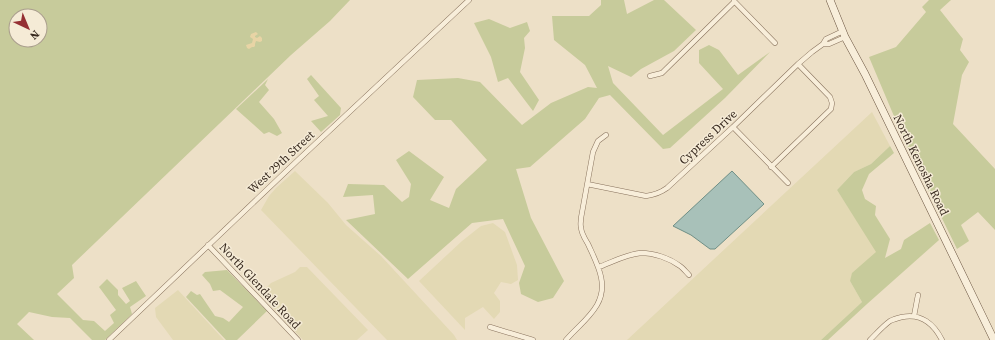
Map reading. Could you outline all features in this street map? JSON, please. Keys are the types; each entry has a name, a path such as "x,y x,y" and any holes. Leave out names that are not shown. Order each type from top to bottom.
{"street":[{"name":"West 29th Street","path":"109,340 469,0"},
{"name":"North Kenosha Road","path":"830,0 844,34 867,78 994,340"},
{"path":"650,76 662,73 733,1 775,43"},
{"name":"Cypress Drive","path":"587,184 646,196 661,192 733,127 798,64 823,44 826,39 844,34"},
{"path":"771,167 831,109 832,103 830,97 798,64"},
{"path":"733,127 788,183"},
{"path":"566,340 591,314 598,304 601,294 602,287 599,267 580,227 593,152 598,141 606,135"},
{"name":"North Glendale Road","path":"208,245 298,340"},
{"path":"599,267 626,256 640,253 656,255 668,259 680,266 689,275"},
{"path":"914,316 918,295"},
{"path":"870,340 891,321 906,316 914,316 931,324 942,340"},
{"path":"490,327 533,340"}],"shaded area":[{"path":"872,112 890,146 871,164 854,172 837,190 877,252 850,281 862,302 821,340 627,340"},
{"path":"295,171 328,203 346,225 381,256 457,340 387,340 261,210 269,196"},
{"path":"493,223 505,232 517,265 518,280 511,284 501,282 494,293 500,301 500,312 494,319 483,307 465,318 465,330 419,281 462,241 481,226"},
{"path":"300,267 307,267 368,330 357,340 303,340 260,294 271,283 295,272"},
{"path":"178,290 224,340 173,340 156,317 155,308"}],"green space":[{"path":"0,0 350,0 330,21 291,55 72,265 74,278 57,294 83,320 94,321 105,331 114,323 110,315 116,310 99,287 107,279 118,290 118,295 126,304 130,301 122,288 136,281 146,296 130,307 132,314 105,340 92,340 70,318 52,317 29,312 17,324 34,340 0,340"},
{"path":"601,0 624,0 627,14 654,0 664,0 696,30 674,51 641,69 631,77 608,66 613,83 663,135 723,89 699,63 699,50 709,45 719,50 738,75 770,52 725,98 670,148 663,149 610,95 599,98 585,119 530,167 516,169 531,218 564,281 553,298 538,302 521,294 519,283 525,266 503,219 472,223 408,279 346,220 375,214 373,195 343,197 348,184 384,185 402,202 409,197 411,184 396,160 409,151 444,177 430,200 449,208 456,189 487,160 451,120 435,120 413,97 417,80 458,78 480,82 522,125 551,103 588,87 597,88 585,65 554,40 552,16 589,16 601,5"},
{"path":"929,0 951,0 940,10 963,39 960,50 969,62 962,75 953,124 995,169 995,230 978,212 961,225 969,241 957,249 907,147 869,57 896,47 926,12 922,7"},
{"path":"489,19 510,28 527,22 530,31 524,38 525,48 520,72 539,100 533,111 508,78 498,82 491,57 474,23"},
{"path":"311,75 341,108 340,115 321,132 311,121 328,116 314,100 319,96 307,79"},
{"path":"268,79 265,85 269,90 259,102 274,119 282,133 277,136 269,132 264,134 236,109"},
{"path":"890,146 894,153 869,174 862,190 865,199 876,206 875,215 890,239 885,258 901,249 904,240 930,223 939,240 828,340 821,340 862,302 850,281 852,273 876,252 837,190 854,172 871,164"},
{"path":"227,270 267,311 237,340 226,340 186,297 191,291 197,295 200,294 215,316 223,318 229,322 243,307 220,290 213,291 210,284 202,275 205,272"}],"sand":[{"path":"256,32 258,34 255,37 257,38 260,36 262,41 256,41 255,46 249,49 246,45 252,43 253,39 250,37 251,34"}],"water":[{"path":"732,171 764,204 715,249 710,249 691,235 673,226"}]}
